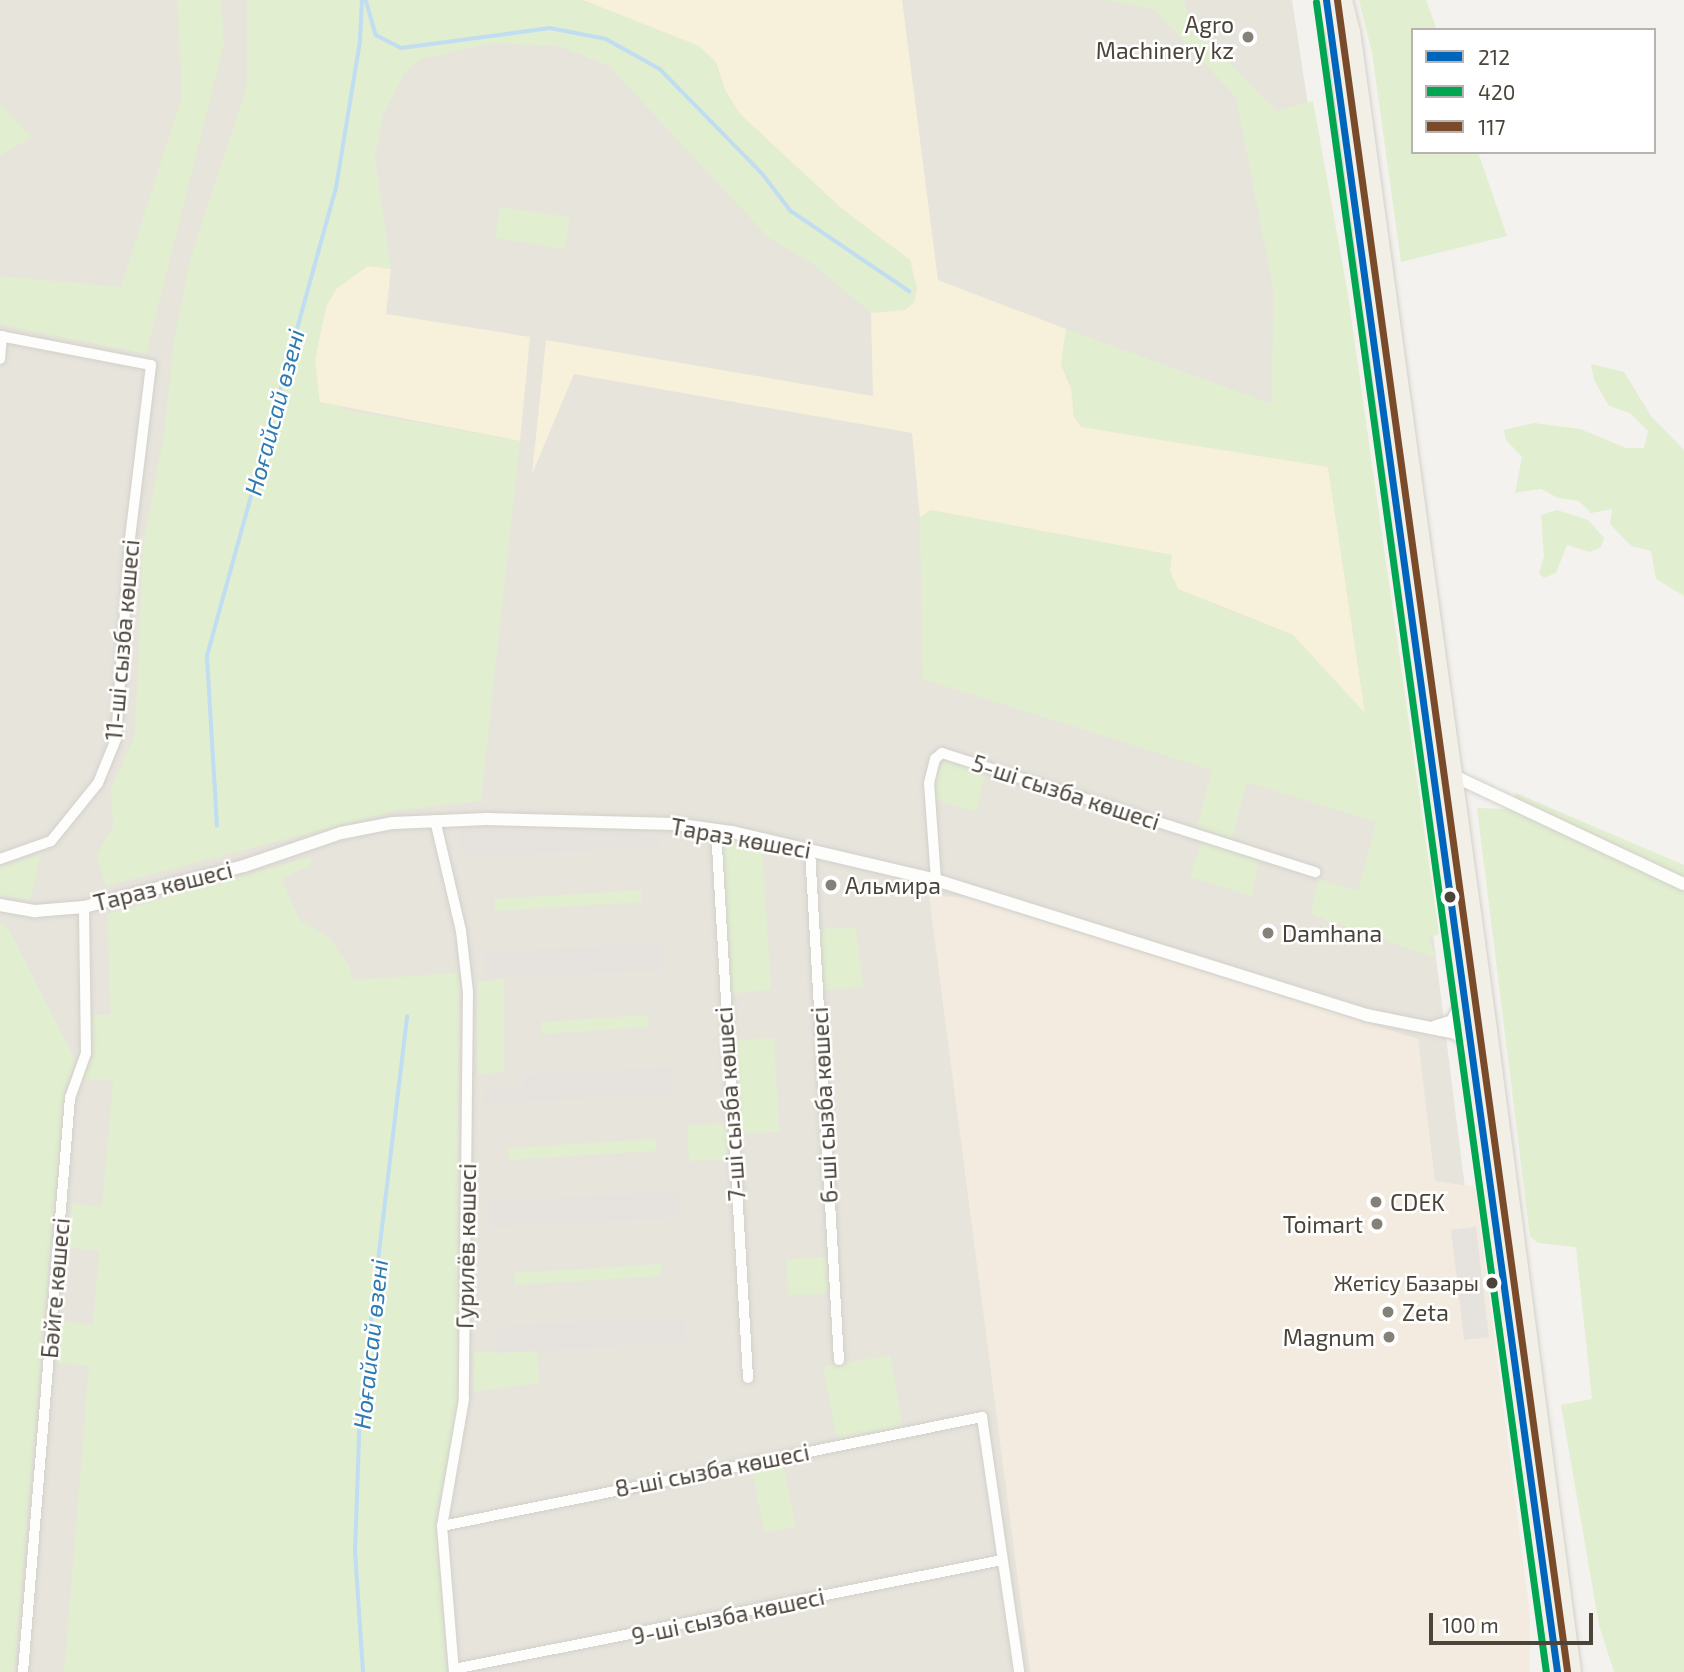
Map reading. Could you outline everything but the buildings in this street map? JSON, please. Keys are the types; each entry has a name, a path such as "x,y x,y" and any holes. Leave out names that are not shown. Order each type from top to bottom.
{"main road":[{"path":"1326,0 1338,62 1557,1671"},
{"path":"1345,0 1454,776 1573,1672"}],"street":[{"path":"0,359 1,336"},
{"name":"11-ші сызба көшесі","path":"0,859 51,841 98,783 116,739 130,540 151,365 1,336"},
{"name":"5-ші сызба көшесі","path":"936,880 929,783 935,760 942,753 1315,872"},
{"path":"1454,776 1684,884"},
{"name":"Тараз көшесі","path":"0,905 34,911 84,907 244,866 341,833 435,820 640,822 716,829 936,880 1366,1015 1455,1033 1473,1046"},
{"name":"Гурилёв көшесі","path":"435,820 461,931 468,992 464,1399 442,1526 454,1671"},
{"name":"7-ші сызба көшесі","path":"716,829 748,1378"},
{"name":"6-ші сызба көшесі","path":"810,850 839,1360"},
{"name":"Бәйге көшесі","path":"23,1672 71,1098 86,1053 84,907"},
{"path":"1426,1028 1442,1026 1459,1015 1465,987"},
{"name":"8-ші сызба көшесі","path":"442,1526 982,1417 1002,1560"},
{"path":"1002,1560 1019,1672"},
{"name":"9-ші сызба көшесі","path":"454,1671 1002,1560"}],"shaded area":[{"path":"0,0 1292,0 1426,878 1526,1672 0,1672"},
{"path":"459,830 659,835 660,847 470,857 460,851"},
{"name":"Жетісу Базары","path":"929,896 966,897 1418,1039 1435,1181 1475,1187 1530,1615 1530,1672 1030,1672"},
{"path":"664,943 665,970 486,979 485,952"},
{"path":"671,1067 672,1094 483,1104 483,1090 522,1089 522,1075"},
{"path":"678,1192 679,1218 490,1228 489,1201"},
{"path":"1476,1227 1489,1337 1464,1340 1451,1230"},
{"path":"685,1317 686,1343 497,1353 497,1326"}],"green space":[{"path":"177,0 221,0 224,44 146,354 0,325 0,276 121,287 182,96"},
{"path":"247,0 583,0 699,46 716,62 725,90 740,114 841,208 911,260 917,288 914,303 904,310 871,313 813,264 769,238 609,66 559,46 493,43 421,59 405,72 383,115 375,157 391,269 368,266 342,409 520,441 481,801 398,810 106,886 96,856 113,827 111,789 135,735 143,546 164,434 174,341 189,263 247,85"},
{"path":"1105,0 1184,0 1190,22 1276,111 1313,101 1347,289 1439,934 1428,939 1436,958 1310,914 1319,879 1358,891 1376,822 1247,782 1232,838 1197,827 1212,770 922,679 920,518 930,510 1172,555 1212,604 1293,635 1365,712 1328,467 1087,429 1076,423 1069,379 1061,366 1066,329 1272,404 1273,288 1236,97 1154,9"},
{"path":"1359,0 1426,0 1436,28 1411,28 1411,154 1479,154 1507,236 1401,262 1372,53"},
{"path":"0,104 32,138 0,155"},
{"path":"500,207 570,217 565,249 495,238"},
{"path":"1591,364 1624,372 1651,416 1684,450 1684,596 1656,579 1651,551 1631,546 1610,524 1612,509 1591,513 1579,501 1558,498 1541,489 1515,493 1522,457 1506,440 1504,430 1534,423 1580,429 1626,448 1644,448 1648,431 1630,413 1609,406 1594,380"},
{"path":"1557,510 1588,520 1604,538 1601,547 1590,552 1567,545 1556,573 1544,578 1539,573 1544,556 1541,515"},
{"path":"944,761 986,772 976,812 934,799 933,782"},
{"path":"1516,793 1684,865 1684,1672 1614,1672 1599,1625 1561,1405 1592,1399 1576,1247 1538,1243 1530,1236 1477,808 1507,809"},
{"path":"722,838 762,848 771,989 731,994"},
{"path":"1202,841 1259,859 1252,896 1190,877"},
{"path":"41,854 30,900 0,895 0,867"},
{"path":"310,857 311,865 282,879 300,921 329,937 349,966 352,980 459,973 457,1416 435,1517 447,1672 64,1672 89,1366 57,1363 58,1321 93,1325 99,1251 68,1248 72,1203 102,1207 113,1081 82,1079 93,1058 92,1015 111,1015 107,914"},
{"path":"642,890 642,902 495,911 494,899"},
{"path":"0,922 9,929 76,1062 64,1089 14,1672 0,1672"},
{"path":"856,928 863,987 821,990 817,929"},
{"path":"504,978 504,1072 477,1074 477,982"},
{"path":"648,1015 649,1027 541,1034 541,1022"},
{"path":"774,1037 779,1132 740,1133 734,1041"},
{"path":"728,1123 730,1160 689,1161 687,1125"},
{"path":"656,1139 656,1151 509,1160 508,1148"},
{"path":"826,1257 829,1294 788,1295 786,1259"},
{"path":"661,1264 662,1276 515,1285 514,1273"},
{"path":"537,1351 539,1383 473,1392 474,1352"},
{"path":"890,1355 902,1426 837,1438 823,1367"},
{"path":"783,1463 796,1527 765,1533 751,1469"}],"sand":[{"path":"583,0 902,0 938,280 1066,329 1061,365 1071,388 1074,416 1081,427 1328,467 1365,713 1293,635 1178,589 1170,571 1172,555 930,510 920,518 912,433 574,374 532,474 546,340 873,396 871,313 904,310 914,303 917,288 910,260 841,208 740,114 725,90 716,62 699,46"},
{"path":"368,266 391,269 386,314 530,337 520,441 320,402 315,361 326,307 337,288"}],"waterway":[{"name":"Ноғайсай өзені","path":"217,826 207,656 336,188 360,41 362,0"},
{"path":"366,0 376,35 401,48 550,28 606,39 660,69 762,173 791,211 909,291"},
{"name":"Ноғайсай өзені","path":"363,1672 355,1552 360,1412 407,1017"}],"transit line":[{"name":"212","path":"1326,0 1557,1672"},
{"name":"117","path":"1337,0 1567,1671"},
{"name":"420","path":"1316,2 1546,1672"}],"place":[{"name":"Agro Machinery kz","path":"1248,37"},
{"name":"Альмира","path":"831,885"},
{"name":"Damhana","path":"1268,933"},
{"name":"CDEK","path":"1376,1202"},
{"name":"Toimart","path":"1377,1224"},
{"name":"Жетісу Базары","path":"1492,1283"},
{"name":"Zeta","path":"1388,1312"},
{"name":"Magnum","path":"1389,1337"}]}
